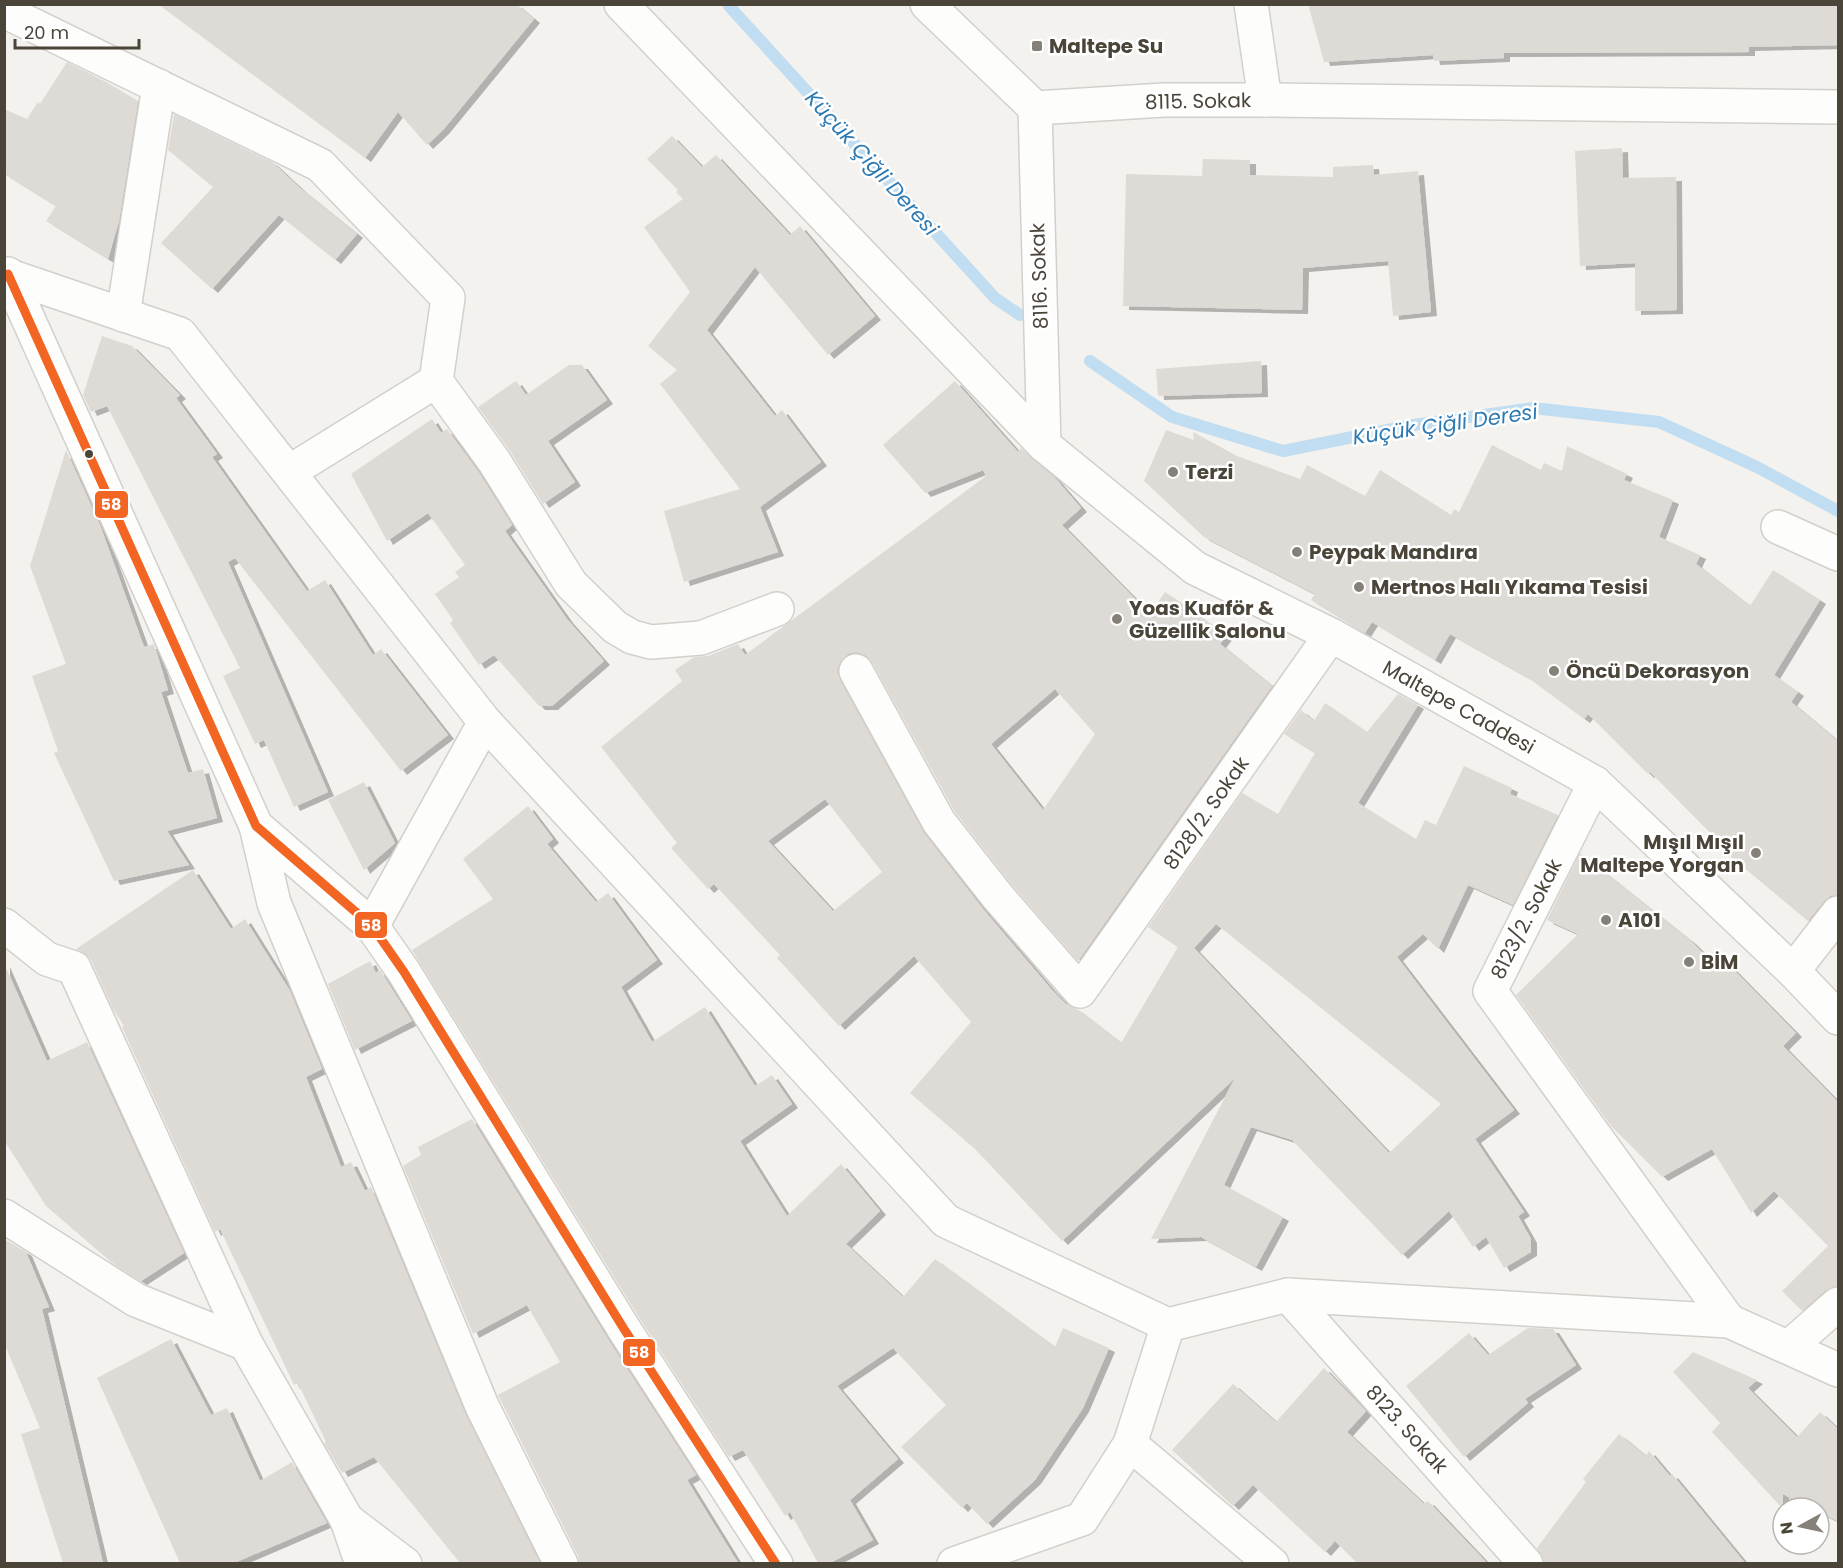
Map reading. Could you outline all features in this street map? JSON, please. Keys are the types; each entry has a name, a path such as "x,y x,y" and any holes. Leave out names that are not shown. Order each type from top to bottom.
{"street":[{"path":"927,4 1035,108"},
{"name":"8115. Sokak","path":"1035,108 1164,100 1265,100 1251,4"},
{"name":"Maltepe Caddesi","path":"626,6 1044,445 1195,568 1331,635 1594,783 1839,1018"},
{"path":"4,11 320,165 448,298 436,381 494,461 571,584 615,627 632,637 651,642 701,638 777,609"},
{"path":"123,315 159,86"},
{"path":"1265,100 1839,107"},
{"name":"8116. Sokak","path":"1035,108 1044,445"},
{"path":"5,277 180,334 485,722 946,1221 1168,1325 1288,1295 1729,1321 1839,1370"},
{"path":"5,277 256,826 274,903 482,1406 561,1563"},
{"path":"289,472 436,381"},
{"path":"1778,527 1839,554"},
{"name":"8128/2. Sokak","path":"856,671 939,822 998,897 1080,991 1331,635"},
{"path":"372,926 485,722"},
{"name":"8123/2. Sokak","path":"1594,783 1490,991 1729,1321"},
{"path":"256,826 372,926 404,972 624,1329 776,1563"},
{"path":"1792,971 1839,913"},
{"path":"4,925 47,959 74,968 246,1344 347,1520 362,1563"},
{"path":"4,1216 136,1300 246,1344"},
{"name":"8123. Sokak","path":"1288,1295 1526,1563"},
{"path":"1789,1347 1839,1304"},
{"path":"954,1563 1082,1519 1131,1444 1168,1325"},
{"path":"1131,1444 1272,1563"},
{"path":"347,1520 405,1563"}],"building":[{"path":"158,4 516,4 534,19 443,130 427,145 398,112 365,158"},
{"path":"1308,4 1839,4 1839,45 1749,47 1749,52 1504,53 1504,58 1434,61 1433,55 1324,62"},
{"path":"67,62 138,101 119,221 108,259 46,221 56,206 4,174 4,109 27,119 38,102 40,104"},
{"path":"174,114 272,162 301,189 357,234 335,260 279,215 212,289 161,243 213,187 168,150"},
{"path":"672,136 702,167 716,155 790,235 800,226 875,316 828,355 755,267 707,330 775,416 782,410 821,462 760,507 778,552 684,582 664,511 740,489 660,384 677,370 648,346 690,292 644,227 683,199 676,192 678,190 647,159"},
{"path":"1622,148 1623,178 1676,177 1677,310 1635,311 1635,263 1580,266 1575,151"},
{"path":"1203,159 1250,160 1250,175 1333,177 1333,167 1373,165 1374,175 1418,171 1431,312 1393,316 1388,261 1303,268 1302,310 1123,306 1126,174 1202,176"},
{"path":"102,336 132,346 180,395 176,398 217,454 212,457 307,591 325,580 373,655 381,649 448,735 401,771 235,558 228,562 328,792 294,807 264,740 255,744 223,676 240,668 107,406 91,412 83,395"},
{"path":"1261,361 1262,393 1158,396 1156,369"},
{"path":"569,365 582,365 607,400 548,441 575,482 543,504 510,451 478,407 516,381 526,395"},
{"path":"955,381 1018,452 1021,448 1055,478 1081,508 1062,525 1150,614 1165,592 1227,635 1220,644 1272,686 1078,961 1012,885 955,812 872,662 865,655 856,652 848,654 840,662 837,671 840,680 924,833 983,909 1051,989 1066,1004 1077,1009 1121,1043 1178,947 1148,927 1242,793 1278,814 1315,753 1284,734 1301,710 1314,721 1325,703 1367,732 1398,694 1418,705 1358,803 1416,839 1425,820 1436,825 1464,766 1512,788 1510,794 1558,815 1513,905 1468,885 1438,949 1423,934 1397,957 1514,1110 1475,1139 1524,1212 1518,1216 1531,1239 1531,1252 1504,1268 1486,1237 1473,1247 1449,1211 1402,1255 1292,1140 1251,1127 1224,1185 1283,1217 1256,1267 1201,1237 1151,1239 1235,1078 1062,1241 975,1149 910,1093 971,1022 914,956 839,1026 777,958 780,955 714,884 708,889 671,848 677,843 601,747 682,681 675,670 694,657 708,656 738,644 745,655 986,476 983,470 925,493 883,445","holes":["1055,689 1095,734 1043,810 991,744","825,799 882,872 833,911 768,841","1216,924 1441,1104 1389,1153 1194,948"]},
{"path":"432,419 441,433 447,429 478,471 512,525 505,531 567,619 604,661 552,706 539,706 494,655 479,665 450,623 453,620 435,594 459,577 455,572 465,565 428,513 387,541 351,474"},
{"path":"1166,430 1194,440 1193,432 1237,456 1300,479 1307,465 1365,496 1380,470 1451,515 1454,509 1459,512 1492,445 1541,470 1544,463 1562,471 1567,446 1627,474 1624,480 1673,500 1659,537 1700,555 1696,564 1750,606 1773,570 1820,600 1774,675 1798,692 1791,702 1839,742 1839,895 1830,896 1824,901 1808,921 1730,856 1732,855 1650,772 1648,774 1588,714 1584,719 1527,677 1450,634 1435,660 1372,622 1365,633 1311,600 1315,594 1204,537 1144,481"},
{"path":"66,450 100,525 144,647 154,644 168,690 161,692 188,773 203,769 217,818 167,831 189,865 114,881 54,753 58,751 32,676 66,664 30,566"},
{"path":"364,782 395,843 364,870 328,800"},
{"path":"528,806 553,839 547,844 596,902 608,893 657,960 621,987 652,1042 705,1007 755,1086 772,1075 792,1104 740,1141 787,1216 841,1164 880,1211 846,1244 903,1297 935,1259 1055,1347 1063,1328 1109,1348 1083,1408 1035,1480 987,1524 967,1503 962,1508 901,1447 946,1405 893,1348 837,1386 898,1459 850,1500 873,1540 830,1563 818,1563 790,1512 785,1516 743,1450 729,1457 640,1319 412,950 493,899 463,859"},
{"path":"1580,853 1691,941 1716,966 1723,959 1796,1033 1783,1046 1839,1103 1839,1286 1826,1290 1802,1311 1782,1291 1828,1246 1774,1191 1751,1213 1712,1149 1662,1177 1611,1126 1516,995 1578,934 1547,920"},
{"path":"193,870 231,929 245,919 290,991 322,1069 306,1077 341,1167 351,1162 365,1191 371,1187 465,1413 540,1563 460,1563 374,1457 342,1473 324,1443 326,1442 298,1383 294,1385 220,1229 215,1232 122,1027 124,1026 113,1009 91,960 86,954 76,949"},
{"path":"370,961 376,973 380,970 412,1021 355,1050 328,984"},
{"path":"4,963 47,1061 87,1042 184,1253 141,1281 111,1262 46,1206 4,1140"},
{"path":"472,1119 608,1339 696,1475 687,1480 738,1563 579,1563 578,1556 498,1395 560,1362 527,1305 473,1334 403,1166 421,1155 418,1147"},
{"path":"4,1239 26,1252 49,1307 42,1309 103,1563 63,1563 21,1434 40,1428 4,1343"},
{"path":"1528,1328 1553,1329 1576,1365 1525,1399 1528,1403 1464,1457 1406,1386 1469,1333 1488,1355"},
{"path":"171,1339 211,1415 227,1408 260,1481 292,1462 327,1523 234,1563 180,1563 97,1378"},
{"path":"1693,1352 1757,1380 1748,1388 1797,1437 1820,1412 1839,1430 1839,1522 1831,1518 1831,1496 1787,1496 1783,1494 1783,1496 1771,1496 1712,1432 1720,1423 1673,1372"},
{"path":"1324,1368 1366,1411 1347,1432 1424,1504 1428,1501 1487,1563 1357,1563 1335,1541 1325,1552 1253,1485 1233,1506 1172,1450 1233,1384 1276,1422"},
{"path":"1619,1434 1646,1456 1649,1451 1670,1476 1672,1474 1745,1563 1544,1563 1537,1548 1586,1482 1583,1479"}],"waterway":[{"name":"Küçük Çiğli Deresi","path":"729,6 995,298 1020,315"},
{"name":"Küçük Çiğli Deresi","path":"1090,361 1172,417 1283,451 1413,425 1533,408 1659,422 1757,467 1838,511"}],"transit line":[{"name":"58","path":"8,274 256,826 372,926 404,972 624,1329 776,1564"}],"place":[{"name":"Maltepe Su","path":"1037,46"},
{"name":"Terzi","path":"1173,472"},
{"name":"Peypak Mandıra","path":"1297,552"},
{"name":"Mertnos Halı Yıkama Tesisi","path":"1359,587"},
{"name":"Yoas Kuaför & Güzellik Salonu","path":"1117,619"},
{"name":"Öncü Dekorasyon","path":"1554,671"},
{"name":"Mışıl Mışıl Maltepe Yorgan","path":"1756,853"},
{"name":"A101","path":"1606,920"},
{"name":"BİM","path":"1689,962"}]}
